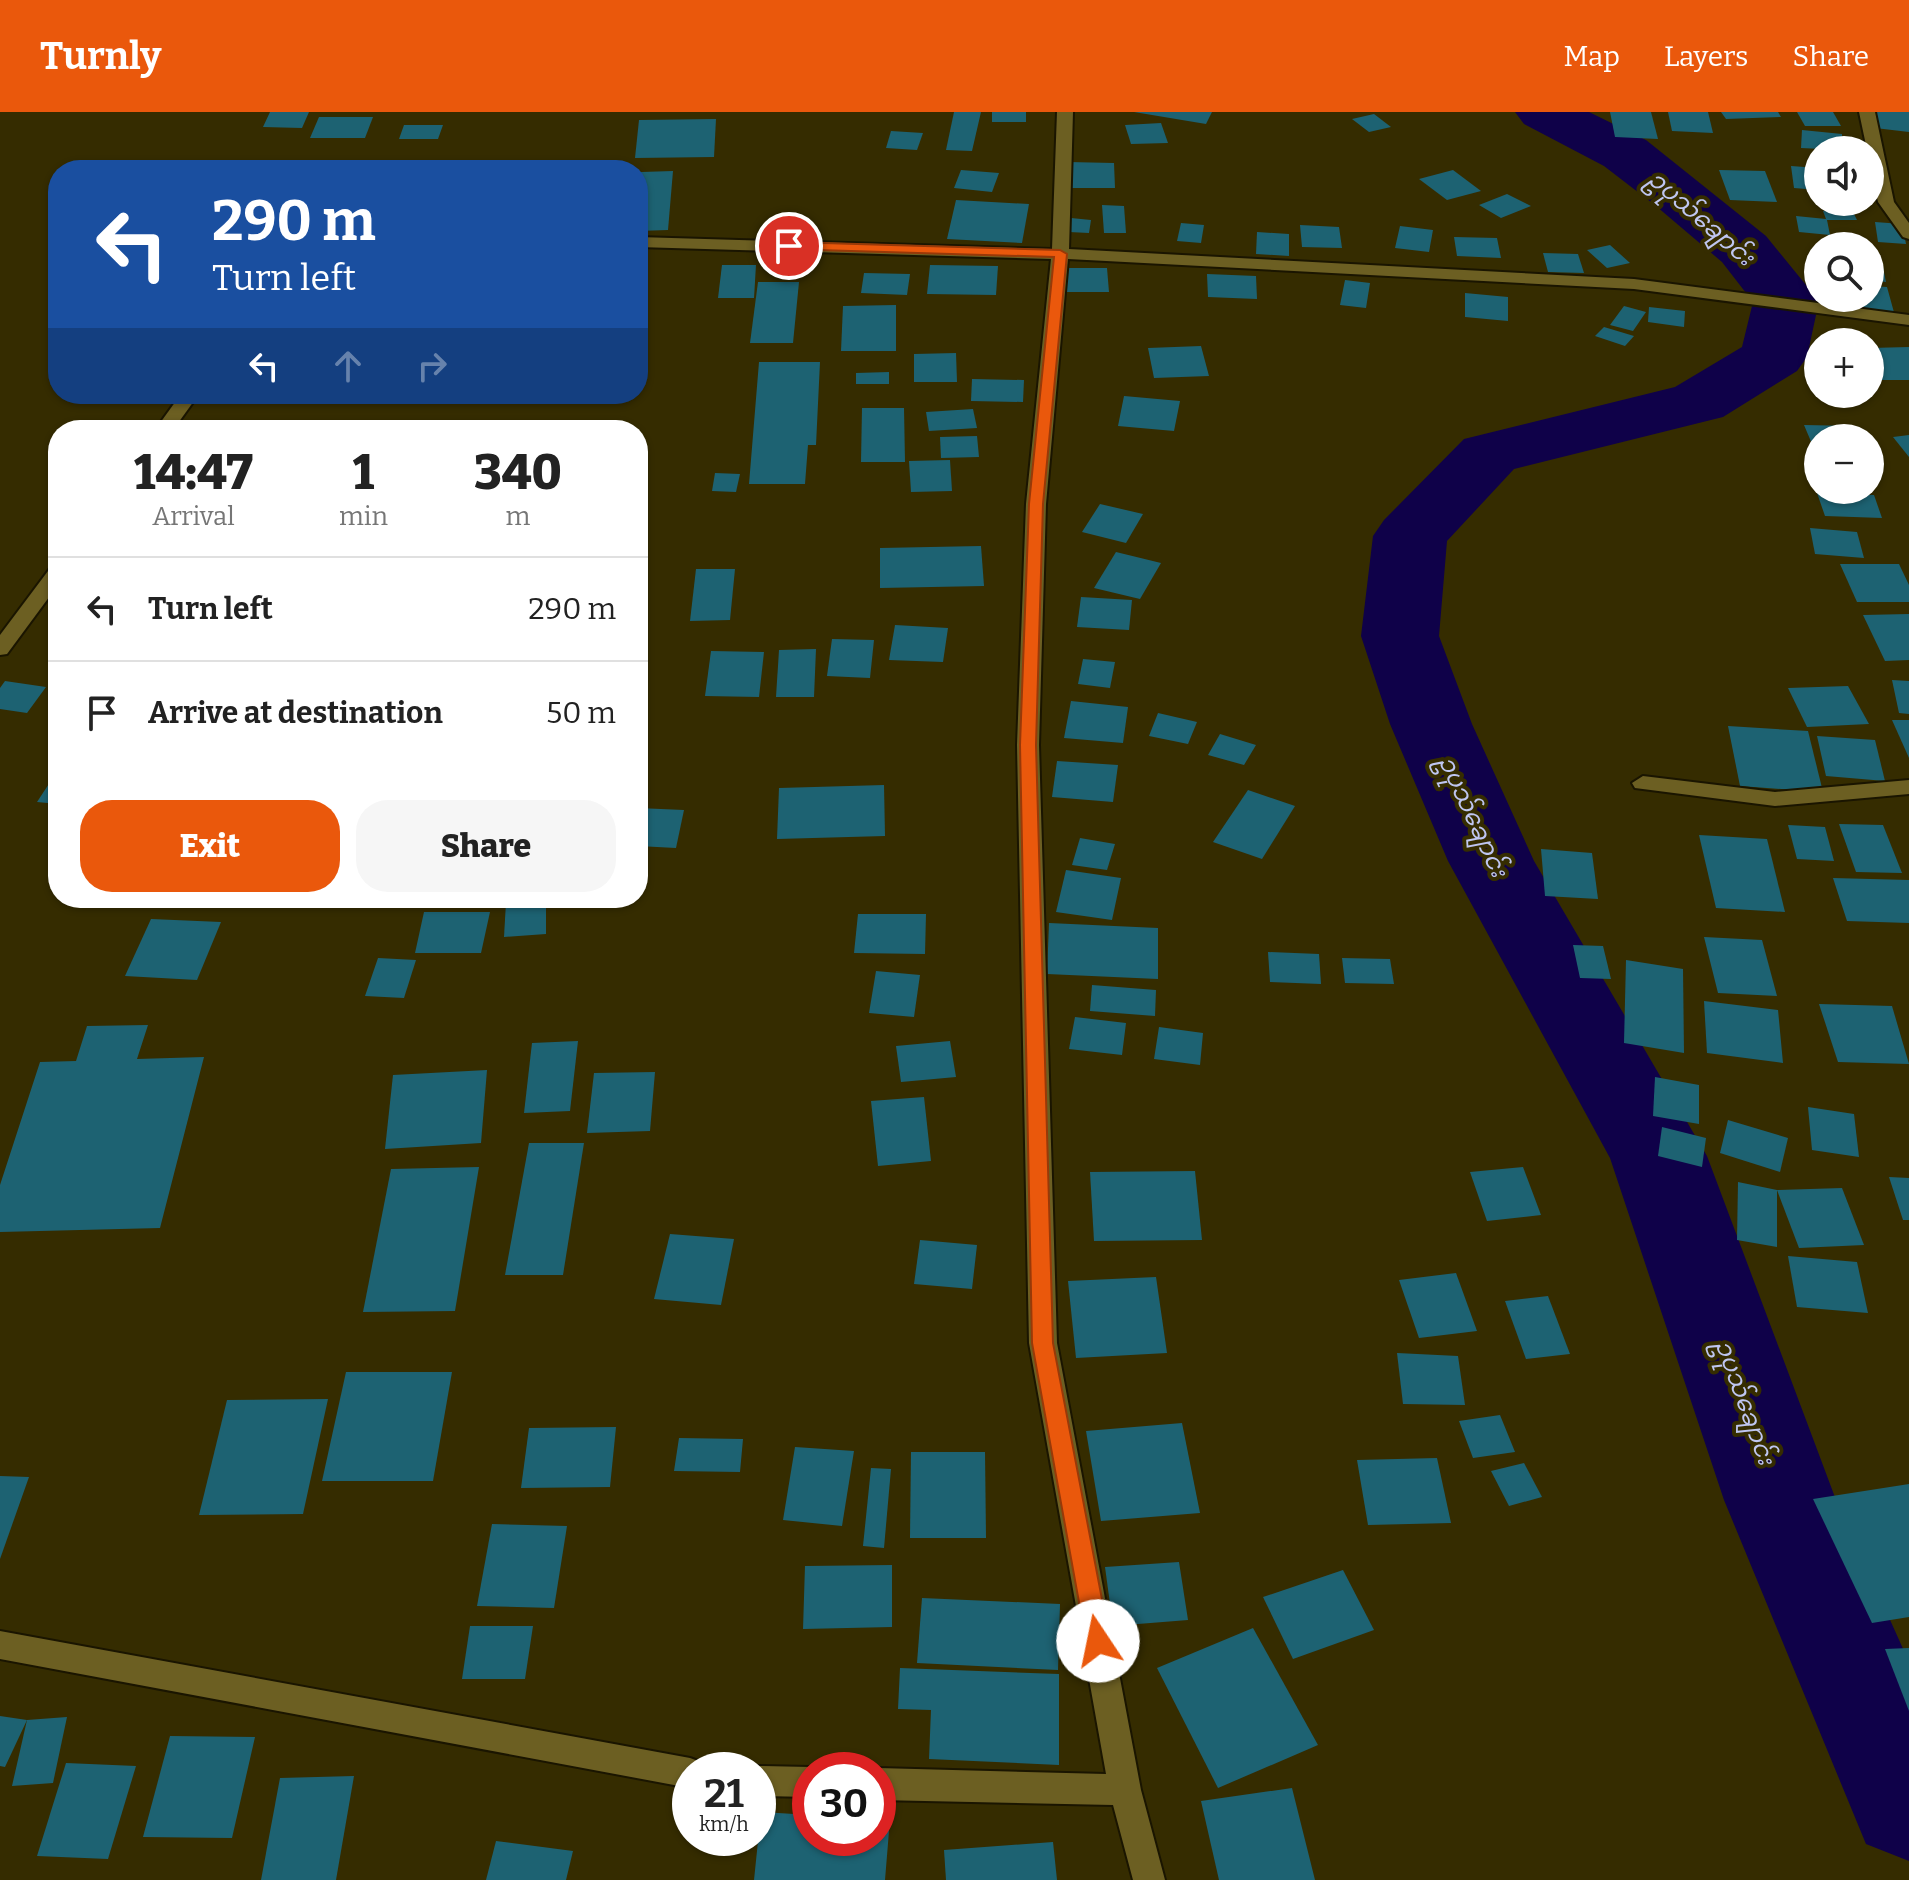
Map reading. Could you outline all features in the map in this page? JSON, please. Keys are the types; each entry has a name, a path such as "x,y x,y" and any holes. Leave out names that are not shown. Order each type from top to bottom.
{"street":[{"path":"1065,112 1060,254 1036,504 1028,745 1043,1343 1125,1790 1149,1880"},
{"path":"1867,112 1886,202 1909,234"},
{"path":"648,242 1060,254 1634,284 1909,320"},
{"path":"0,649 48,584"},
{"path":"1643,783 1775,799 1909,787"},
{"path":"0,1645 672,1770"},
{"path":"896,1784 1125,1790"}],"building":[{"path":"270,112 309,112 302,128 263,127"},
{"path":"954,112 981,112 972,151 946,150"},
{"path":"992,112 1026,112 1026,122 992,122"},
{"path":"1134,112 1212,112 1206,124"},
{"path":"1610,112 1651,112 1658,139 1615,137"},
{"path":"1668,112 1708,112 1713,133 1672,131"},
{"path":"1721,112 1778,112 1781,117 1726,119"},
{"path":"1797,112 1833,112 1841,126 1805,126"},
{"path":"1873,112 1909,112 1909,132 1875,128"},
{"path":"1374,114 1391,127 1369,132 1352,119"},
{"path":"319,117 373,117 365,138 310,138"},
{"path":"716,119 714,157 635,158 639,120"},
{"path":"1161,123 1168,143 1131,144 1125,125"},
{"path":"404,125 443,125 438,139 399,139"},
{"path":"1802,130 1842,134 1804,136 1804,148 1801,148"},
{"path":"891,131 923,133 917,150 886,148"},
{"path":"1068,162 1114,163 1115,188 1068,188"},
{"path":"1791,166 1804,167 1804,189 1794,188"},
{"path":"961,170 999,173 992,192 954,188"},
{"path":"1453,170 1481,191 1447,200 1419,179"},
{"path":"1719,170 1765,171 1777,202 1730,200"},
{"path":"673,171 668,230 648,231 648,172"},
{"path":"1507,194 1531,206 1501,218 1479,205"},
{"path":"956,200 1029,204 1022,243 947,239"},
{"path":"1102,205 1124,206 1126,233 1104,233"},
{"path":"1796,216 1826,219 1825,216 1855,216 1857,220 1827,220 1829,232 1804,232 1799,232"},
{"path":"1071,218 1091,220 1089,233 1069,232"},
{"path":"1875,222 1902,224 1906,244 1884,242 1884,232 1876,232"},
{"path":"1181,223 1204,225 1201,243 1177,241"},
{"path":"1300,225 1339,227 1342,248 1302,247"},
{"path":"1400,226 1433,230 1429,252 1395,248"},
{"path":"1257,232 1289,234 1289,256 1256,254"},
{"path":"1454,237 1497,238 1501,258 1457,256"},
{"path":"1610,245 1630,263 1607,268 1587,250"},
{"path":"1543,253 1578,254 1584,273 1548,272"},
{"path":"722,265 756,265 754,298 718,298"},
{"path":"930,265 998,266 996,295 927,294"},
{"path":"1064,268 1107,268 1109,292 1065,292"},
{"path":"864,273 910,274 907,295 861,293"},
{"path":"1207,274 1256,276 1257,299 1208,297"},
{"path":"1345,280 1370,283 1366,308 1340,305"},
{"path":"758,282 799,282 793,343 750,343"},
{"path":"1884,287 1887,287 1895,316 1848,312 1884,312"},
{"path":"1465,293 1508,297 1508,321 1465,317"},
{"path":"896,305 896,351 841,351 843,306"},
{"path":"1624,306 1646,312 1633,331 1610,325"},
{"path":"1649,307 1685,311 1684,327 1648,322"},
{"path":"1604,327 1634,336 1625,346 1595,336"},
{"path":"1201,346 1209,376 1154,378 1148,348"},
{"path":"1909,347 1909,380 1884,380 1884,348"},
{"path":"956,353 957,382 914,382 914,354"},
{"path":"759,362 820,362 816,445 808,445 805,484 749,484"},
{"path":"889,372 889,384 856,384 856,373"},
{"path":"972,379 1024,380 1023,402 971,401"},
{"path":"1124,396 1180,401 1174,431 1118,426"},
{"path":"862,408 904,408 905,462 861,462"},
{"path":"973,409 977,428 929,431 926,412"},
{"path":"1909,435 1909,457 1893,437"},
{"path":"977,436 979,457 941,458 940,437"},
{"path":"950,460 952,491 911,492 909,461"},
{"path":"715,473 740,474 736,492 712,491"},
{"path":"1100,504 1143,514 1126,543 1082,532"},
{"path":"1821,504 1877,504 1882,518 1825,516"},
{"path":"1810,528 1857,532 1864,558 1815,554"},
{"path":"981,546 984,586 880,588 880,548"},
{"path":"1116,552 1161,563 1140,599 1094,588"},
{"path":"1840,564 1899,564 1909,585 1909,602 1857,602"},
{"path":"696,569 735,569 730,620 690,621"},
{"path":"1081,597 1132,600 1129,630 1077,627"},
{"path":"1909,614 1909,660 1885,661 1863,615"},
{"path":"895,625 948,628 943,662 889,660"},
{"path":"832,639 874,640 870,678 827,676"},
{"path":"816,649 814,697 776,697 779,650"},
{"path":"711,651 764,652 759,697 705,696"},
{"path":"1083,659 1115,662 1110,688 1078,684"},
{"path":"1892,680 1909,681 1909,714 1899,713"},
{"path":"5,681 46,687 27,713 0,709 0,688"},
{"path":"1848,686 1869,724 1807,727 1788,688"},
{"path":"1071,701 1128,707 1123,743 1064,738"},
{"path":"1158,713 1197,722 1188,744 1149,736"},
{"path":"1892,720 1909,720 1909,758"},
{"path":"1728,726 1808,731 1823,792 1740,786"},
{"path":"1220,734 1256,745 1244,765 1208,755"},
{"path":"1817,736 1875,740 1885,781 1826,776"},
{"path":"1057,761 1118,765 1113,802 1052,797"},
{"path":"48,785 48,803 37,802"},
{"path":"884,785 885,836 777,839 779,788"},
{"path":"1248,790 1295,806 1262,859 1213,842"},
{"path":"648,808 684,810 676,848 648,847"},
{"path":"1839,824 1883,825 1902,873 1856,872"},
{"path":"1788,825 1825,827 1834,861 1797,859"},
{"path":"1699,835 1767,839 1785,912 1716,908"},
{"path":"1080,838 1115,844 1107,870 1072,865"},
{"path":"1541,849 1592,853 1598,899 1545,896"},
{"path":"1066,870 1121,878 1112,920 1056,912"},
{"path":"1833,878 1909,880 1909,923 1847,921"},
{"path":"506,908 546,908 546,934 504,937"},
{"path":"424,912 490,912 481,953 415,953"},
{"path":"858,914 926,914 925,954 854,953"},
{"path":"151,919 221,922 197,980 125,976"},
{"path":"1049,923 1158,928 1158,979 1047,974"},
{"path":"1704,937 1762,940 1777,996 1718,993"},
{"path":"1573,945 1603,946 1611,979 1580,978"},
{"path":"1268,952 1319,954 1321,984 1270,982"},
{"path":"378,958 416,960 404,998 365,996"},
{"path":"1342,958 1390,959 1394,984 1345,983"},
{"path":"1626,960 1683,969 1684,1053 1624,1043"},
{"path":"876,971 920,975 914,1017 869,1013"},
{"path":"1092,985 1156,990 1155,1016 1090,1011"},
{"path":"1704,1001 1778,1010 1783,1063 1707,1053"},
{"path":"1819,1004 1892,1006 1909,1064 1838,1062"},
{"path":"1075,1017 1126,1023 1122,1055 1069,1049"},
{"path":"148,1025 137,1059 204,1057 160,1228 0,1232 0,1185 40,1062 76,1061 87,1026"},
{"path":"1159,1027 1203,1033 1200,1065 1154,1059"},
{"path":"578,1041 570,1111 524,1113 532,1043"},
{"path":"950,1041 956,1077 901,1082 896,1046"},
{"path":"487,1070 481,1143 385,1149 393,1075"},
{"path":"655,1072 650,1131 587,1133 594,1073"},
{"path":"1655,1077 1699,1085 1699,1124 1653,1116"},
{"path":"924,1097 931,1161 878,1166 871,1101"},
{"path":"1808,1107 1854,1114 1859,1157 1812,1150"},
{"path":"1728,1120 1788,1138 1780,1172 1720,1153"},
{"path":"1662,1127 1706,1138 1702,1167 1658,1156"},
{"path":"529,1143 584,1143 563,1275 505,1275"},
{"path":"479,1167 455,1311 363,1312 391,1169"},
{"path":"1523,1167 1541,1215 1487,1221 1470,1172"},
{"path":"1195,1171 1202,1240 1094,1241 1090,1172"},
{"path":"1889,1177 1909,1178 1909,1220 1903,1220"},
{"path":"1738,1182 1777,1190 1777,1247 1737,1240"},
{"path":"1842,1188 1864,1245 1799,1248 1777,1190"},
{"path":"670,1234 734,1239 721,1305 654,1299"},
{"path":"920,1240 977,1245 972,1289 914,1284"},
{"path":"1788,1256 1857,1262 1868,1313 1797,1307"},
{"path":"1456,1273 1477,1331 1419,1338 1399,1280"},
{"path":"1156,1277 1167,1353 1076,1358 1068,1281"},
{"path":"1548,1296 1570,1354 1526,1359 1505,1301"},
{"path":"1397,1353 1458,1356 1465,1405 1403,1404"},
{"path":"346,1372 452,1372 433,1481 322,1481"},
{"path":"328,1399 303,1514 199,1515 227,1400"},
{"path":"1500,1415 1515,1452 1473,1458 1459,1421"},
{"path":"1182,1423 1200,1513 1101,1521 1086,1431"},
{"path":"616,1427 610,1487 521,1488 529,1428"},
{"path":"679,1438 743,1439 740,1472 674,1471"},
{"path":"795,1447 854,1451 842,1526 783,1520"},
{"path":"911,1452 985,1452 986,1538 910,1538"},
{"path":"1437,1458 1451,1523 1368,1525 1357,1460"},
{"path":"1524,1463 1542,1497 1509,1506 1491,1471"},
{"path":"871,1468 891,1469 884,1548 863,1546"},
{"path":"0,1476 29,1477 0,1559"},
{"path":"1909,1484 1909,1617 1872,1623 1813,1499"},
{"path":"492,1524 567,1526 554,1608 477,1606"},
{"path":"1179,1562 1188,1620 1113,1626 1105,1567"},
{"path":"892,1565 892,1627 803,1629 805,1566"},
{"path":"1343,1570 1374,1630 1293,1659 1263,1597"},
{"path":"922,1598 1060,1604 1058,1670 917,1663"},
{"path":"470,1626 533,1626 525,1679 462,1679"},
{"path":"1253,1628 1318,1745 1218,1788 1157,1668"},
{"path":"1909,1648 1909,1711 1885,1649"},
{"path":"900,1668 1059,1674 1059,1765 929,1759 931,1710 898,1709"},
{"path":"0,1716 27,1720 5,1767 0,1766"},
{"path":"67,1717 53,1783 12,1786 27,1720"},
{"path":"170,1736 255,1737 232,1838 143,1837"},
{"path":"66,1763 136,1766 108,1859 37,1856"},
{"path":"354,1776 336,1880 261,1880 280,1778"},
{"path":"1292,1788 1315,1880 1219,1880 1201,1801"},
{"path":"776,1813 792,1814 792,1856 887,1856 885,1880 754,1880 756,1856 776,1856"},
{"path":"496,1841 573,1851 566,1880 486,1880"},
{"path":"1053,1842 1057,1880 946,1880 944,1850"}],"waterway":[{"name":"ဥပုသ်ချောင်း","path":"1544,112 1625,153 1744,249 1786,301 1773,357 1699,402 1489,454 1410,536 1400,636 1431,724 1491,861 1658,1156 1780,1500 1909,1801"}],"route":[{"path":"789,246 1060,254 1036,504 1028,745 1043,1343 1098,1641"}]}
